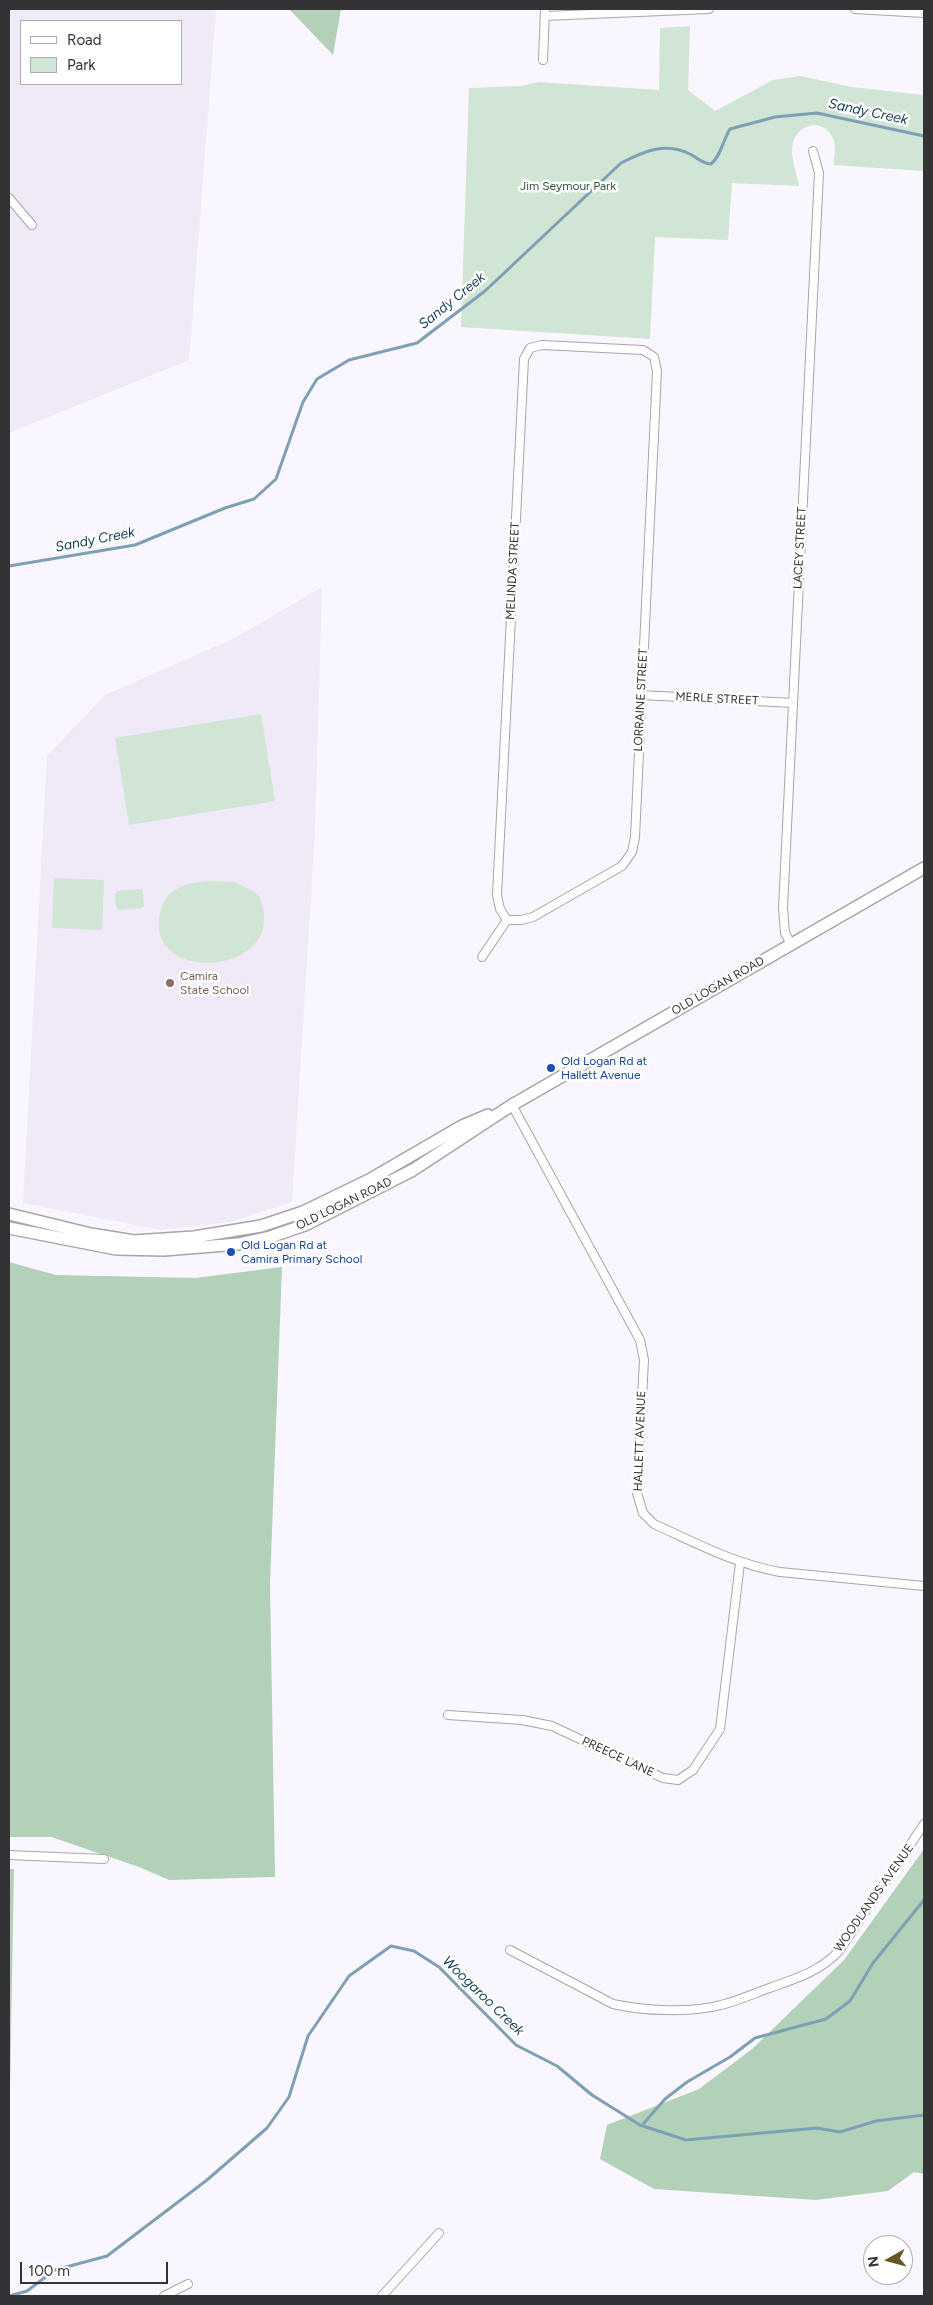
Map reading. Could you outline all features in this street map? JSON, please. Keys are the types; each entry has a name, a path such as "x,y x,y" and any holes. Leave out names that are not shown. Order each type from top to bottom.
{"main road":[{"name":"OLD LOGAN ROAD","path":"9,1228 116,1249 214,1248 252,1242 305,1226 351,1204 413,1170 512,1104 924,868"},
{"name":"OLD LOGAN ROAD","path":"9,1214 91,1234 134,1241 194,1237 261,1226 303,1212 369,1180 462,1126 512,1104"}],"street":[{"path":"543,60 545,13 710,9"},
{"path":"855,9 924,13"},
{"name":"LACEY STREET","path":"791,944 786,933 783,908 819,173 814,151"},
{"path":"9,198 32,225"},
{"name":"MELINDA STREET","path":"507,920 500,908 497,895 524,359 530,348 542,345 643,350 654,357"},
{"name":"LORRAINE STREET","path":"507,920 521,920 533,917 622,866 632,852 636,837 657,371 654,357"},
{"name":"MERLE STREET","path":"641,695 792,703"},
{"path":"482,957 507,920"},
{"name":"HALLETT AVENUE","path":"512,1104 640,1340 644,1360 637,1493 643,1514 654,1524 740,1563 780,1572 924,1586"},
{"name":"PREECE LANE","path":"448,1716 522,1720 552,1726 663,1778 678,1780 693,1770 720,1729 740,1563"},
{"name":"WOODLANDS AVENUE","path":"510,1950 614,2004 630,2008 686,2009 720,2005 809,1974 828,1963 839,1951 924,1824"},
{"path":"9,1855 104,1859"},
{"path":"382,2296 439,2233"},
{"path":"164,2296 188,2284"}],"shaded area":[{"path":"9,9 216,9 189,360 9,433"},
{"name":"Camira State School","path":"322,587 315,829 292,1202 230,1222 161,1230 23,1203 47,756 105,695 235,638"}],"green space":[{"path":"289,9 341,9 333,55"},
{"name":"Jim Seymour Park","path":"690,26 688,90 715,111 773,80 800,76 852,87 924,95 924,171 834,165 835,144 830,133 817,125 810,126 797,134 793,141 792,155 799,186 732,183 728,240 655,237 650,339 461,327 469,88 521,86 538,82 659,90 660,28"},
{"path":"261,714 275,801 129,825 115,738"},
{"path":"54,878 104,880 102,930 52,928"},
{"path":"211,881 234,882 258,894 264,921 256,942 238,956 216,962 192,961 172,952 160,935 161,909 164,901 175,890 188,884"},
{"path":"141,889 144,906 142,908 119,910 116,908 115,894 117,891"},
{"path":"9,1262 56,1275 195,1278 282,1267 270,1584 275,1877 169,1880 139,1867 51,1837 9,1837"},
{"path":"924,1849 924,2174 914,2172 888,2191 816,2200 654,2189 600,2159 607,2125 699,2089 752,2049 844,1960"},
{"path":"9,1869 14,1869 9,2144"}],"waterway":[{"name":"Sandy Creek","path":"9,566 135,545 225,508 254,499 276,479 303,402 317,379 349,360 417,343 485,291 621,163 629,159 646,152 672,148 681,150 711,164 717,157 730,129 775,117 817,113 924,136"},
{"path":"644,2123 665,2099 687,2082 730,2057 755,2038 826,2019 850,2001 873,1963 924,1900"},
{"name":"Woogaroo Creek","path":"9,2296 27,2291 55,2270 107,2256 207,2180 267,2128 289,2097 308,2036 349,1976 391,1946 414,1951 439,1967 516,2045 557,2066 592,2095 640,2125 686,2140 817,2128 840,2132 876,2121 924,2115"}],"place":[{"name":"Camira State School","path":"170,983"},
{"name":"Old Logan Rd at Hallett Avenue","path":"551,1068"},
{"name":"Old Logan Rd at Camira Primary School","path":"231,1252"}]}
